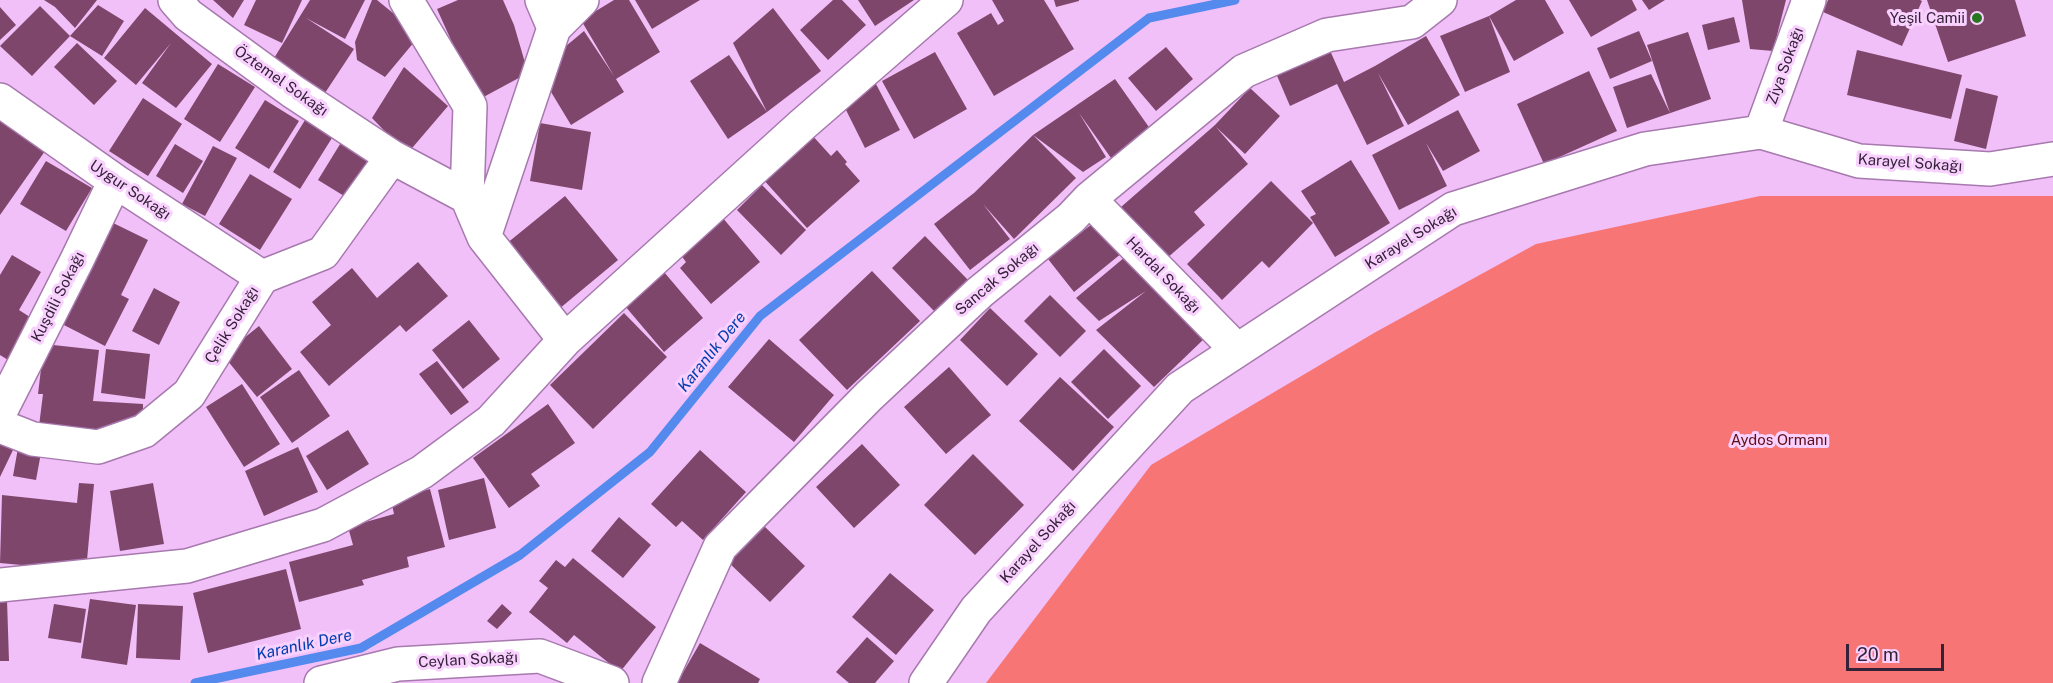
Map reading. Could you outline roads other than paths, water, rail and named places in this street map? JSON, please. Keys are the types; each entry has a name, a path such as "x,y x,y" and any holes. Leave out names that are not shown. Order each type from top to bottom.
{"street":[{"name":"Öztemel Sokağı","path":"175,0 188,15 283,84 392,157"},
{"path":"406,0 470,106 467,197 484,237 565,340"},
{"path":"484,237 548,14 582,0"},
{"path":"0,585 186,566 323,525 422,472 491,421 565,340 802,125 946,0"},
{"name":"Sancak Sokağı","path":"659,683 720,547 869,396 971,300 1071,219 1089,199 1244,71 1327,35 1412,22 1440,0"},
{"name":"Ziya Sokağı","path":"1761,132 1809,0"},
{"name":"Uygur Sokağı","path":"0,100 115,181 262,277"},
{"name":"Karayel Sokağı","path":"926,683 976,610 1180,388 1453,209 1645,148 1761,132 1859,161 1990,169 2053,159"},
{"path":"392,157 467,197"},
{"name":"Çelik Sokağı","path":"0,426 33,439 98,447 144,431 189,394 262,277 323,253 392,157"},
{"name":"Kuşdili Sokağı","path":"0,412 115,181"},
{"name":"Hardal Sokağı","path":"1089,199 1236,350"},
{"name":"Ceylan Sokağı","path":"321,683 398,664 540,656 612,683"}],"waterway":[{"name":"Karanlık Dere","path":"195,683 361,648 520,555 650,452 760,316 1149,18 1235,0"}],"place":[{"name":"Yeşil Camii","path":"1977,18"}],"park label":[{"name":"Aydos Ormanı","path":"1779,440"}]}
